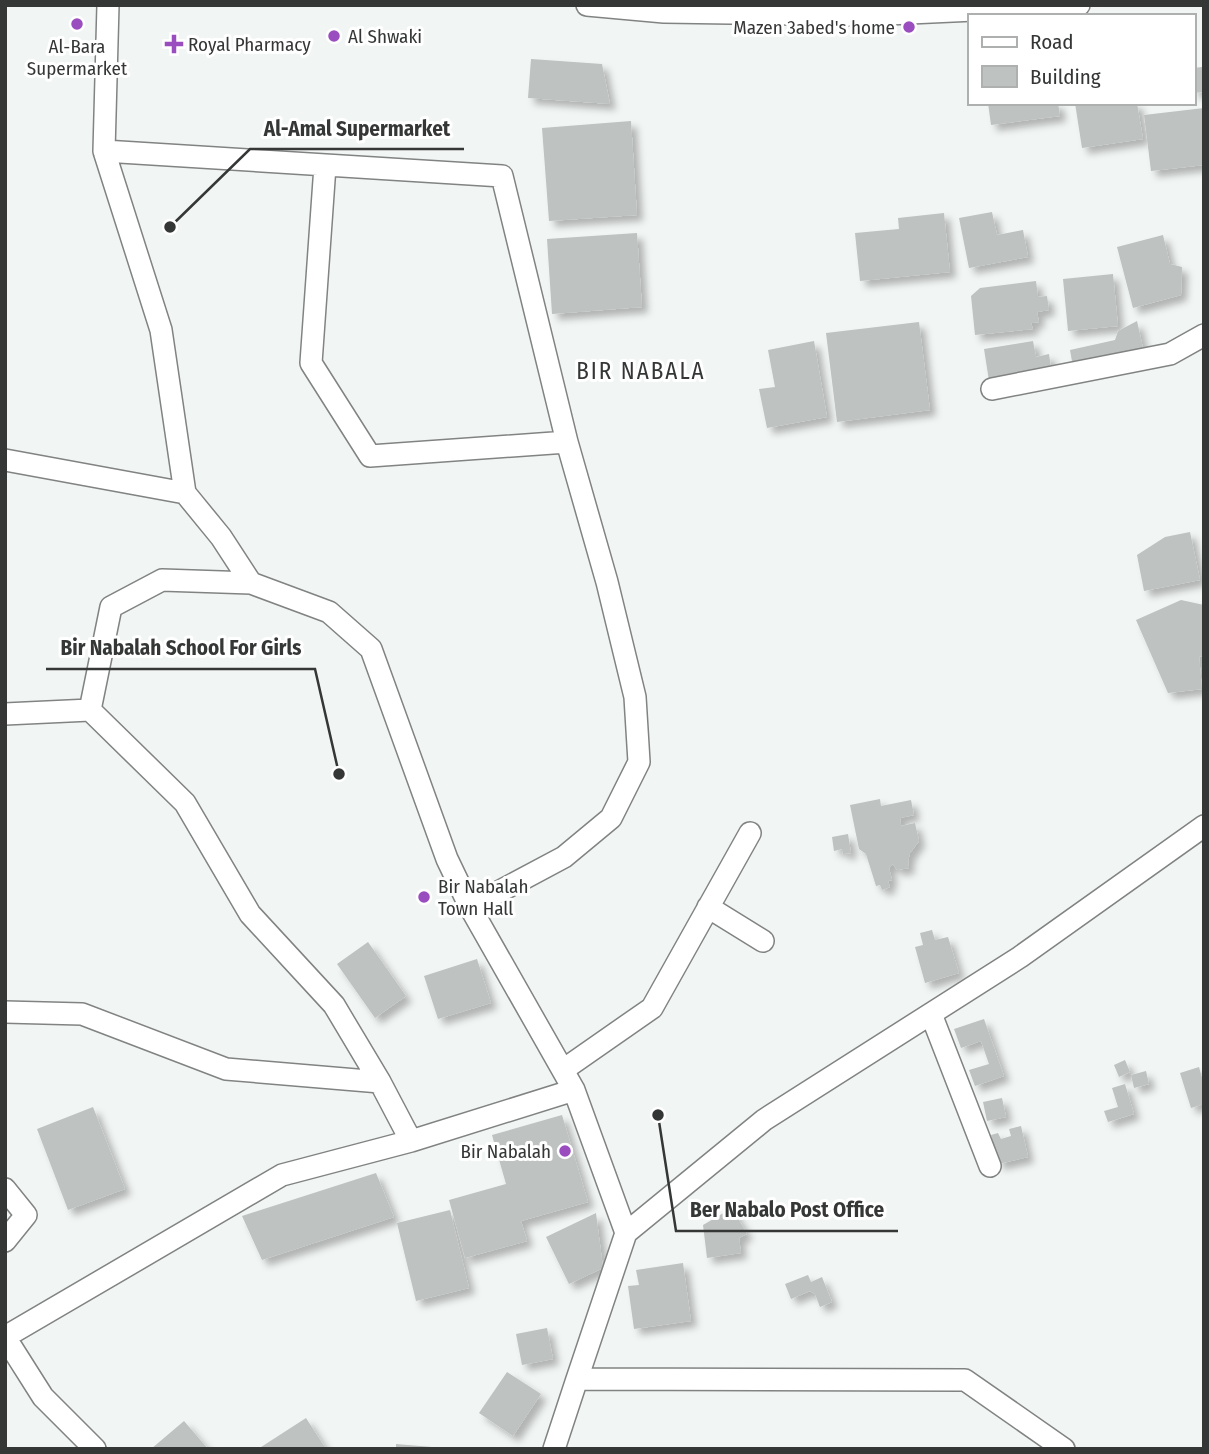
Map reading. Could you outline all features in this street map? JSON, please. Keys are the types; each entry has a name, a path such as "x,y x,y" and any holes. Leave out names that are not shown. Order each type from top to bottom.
{"street":[{"path":"108,5 104,151 161,330 185,493 221,537 251,583"},
{"path":"587,5 664,12 867,15 1079,5"},
{"path":"104,151 502,176 567,442 607,582 635,697 639,762 611,818 564,857 470,907"},
{"path":"326,166 312,363 370,456 567,442"},
{"path":"992,389 1170,354 1204,335"},
{"path":"5,460 185,493"},
{"path":"90,710 111,607 162,580 251,583 329,612 371,649 447,859 470,907 574,1090 626,1233"},
{"path":"5,714 90,710 185,803 250,914 334,1005 411,1141"},
{"path":"554,1449 626,1233 764,1120 1020,957 1204,826"},
{"path":"563,1070 652,1008 750,833"},
{"path":"708,907 763,941"},
{"path":"5,1012 82,1014 226,1069 380,1082"},
{"path":"930,1014 990,1166"},
{"path":"95,1449 43,1397 5,1337 282,1175 411,1141 574,1090"},
{"path":"5,1189 26,1215 5,1241"},
{"path":"577,1380 965,1380 1064,1449"}],"building":[{"path":"531,59 602,64 610,104 528,98"},
{"path":"1202,67 1204,92 1195,93 1195,68"},
{"path":"988,105 1058,105 1060,116 991,125"},
{"path":"1075,105 1137,105 1143,139 1082,148"},
{"path":"1204,108 1204,165 1151,171 1144,115"},
{"path":"631,121 637,215 549,221 542,128"},
{"path":"992,212 997,235 1023,230 1028,257 969,268 959,218"},
{"path":"944,213 950,272 860,281 855,233 899,229 898,218"},
{"path":"637,233 642,307 552,314 547,239"},
{"path":"1163,235 1170,264 1182,267 1181,295 1133,308 1117,247"},
{"path":"1113,274 1118,326 1068,331 1063,279"},
{"path":"1036,281 1038,297 1047,296 1049,310 1037,312 1039,322 1031,323 1033,329 975,335 971,296 980,288"},
{"path":"1137,321 1144,353 1073,367 1070,350 1115,340 1118,331"},
{"path":"919,322 930,410 837,422 826,333"},
{"path":"814,341 827,417 767,428 759,389 775,387 768,350"},
{"path":"1033,341 1036,357 1049,354 1051,368 990,387 984,349"},
{"path":"1190,532 1200,580 1144,591 1137,555 1165,537"},
{"path":"1181,600 1204,605 1204,657 1199,656 1202,689 1168,693 1136,620"},
{"path":"880,799 881,806 911,800 914,815 900,818 901,826 915,823 919,841 910,853 909,868 897,870 893,864 889,868 892,880 888,881 890,887 882,890 880,885 876,886 866,854 859,849 850,805"},
{"path":"848,834 851,853 843,854 842,849 834,851 832,837"},
{"path":"932,930 935,940 948,937 959,973 925,983 915,947 923,945 920,933"},
{"path":"368,942 406,996 375,1018 337,964"},
{"path":"477,959 491,1003 438,1019 424,976"},
{"path":"984,1019 1004,1076 975,1086 969,1070 989,1064 981,1041 961,1048 954,1029"},
{"path":"1125,1060 1130,1072 1119,1077 1114,1065"},
{"path":"1199,1067 1202,1078 1204,1077 1204,1104 1191,1108 1180,1073"},
{"path":"1146,1071 1149,1084 1134,1088 1131,1075"},
{"path":"1125,1084 1134,1114 1108,1122 1104,1111 1118,1107 1112,1088"},
{"path":"1002,1098 1006,1117 987,1121 983,1102"},
{"path":"93,1107 125,1189 68,1210 37,1129"},
{"path":"562,1115 588,1202 521,1221 527,1241 465,1258 449,1200 506,1184 492,1135"},
{"path":"1021,1126 1028,1157 998,1164 991,1135 998,1133 1001,1139 1011,1136 1009,1129"},
{"path":"376,1173 394,1217 262,1260 242,1216"},
{"path":"732,1208 747,1234 739,1238 741,1253 707,1258 703,1225"},
{"path":"450,1210 469,1288 416,1301 397,1223"},
{"path":"596,1213 603,1268 569,1284 546,1237"},
{"path":"683,1263 691,1321 634,1329 628,1286 639,1285 636,1270"},
{"path":"808,1275 811,1282 822,1277 832,1302 820,1307 815,1294 810,1291 791,1299 785,1284"},
{"path":"547,1328 553,1359 522,1365 516,1334"},
{"path":"507,1372 541,1394 513,1436 479,1413"},
{"path":"306,1418 326,1449 258,1449"},
{"path":"184,1421 208,1449 151,1449"},
{"path":"396,1444 432,1447 432,1449 396,1449"}],"place":[{"name":"Al-Bara Supermarket","path":"77,24"},
{"name":"Mazen 3abed's home","path":"909,27"},
{"name":"Al Shwaki","path":"334,36"},
{"name":"Royal Pharmacy","path":"174,44"},
{"name":"Al-Amal Supermarket","path":"170,227"},
{"name":"Bir Nabalah School For Girls","path":"339,774"},
{"name":"Bir Nabalah Town Hall","path":"424,897"},
{"name":"Ber Nabalo Post Office","path":"658,1115"},
{"name":"Bir Nabalah","path":"565,1151"}],"district":[{"name":"BIR NABALA","path":"641,371"}]}
